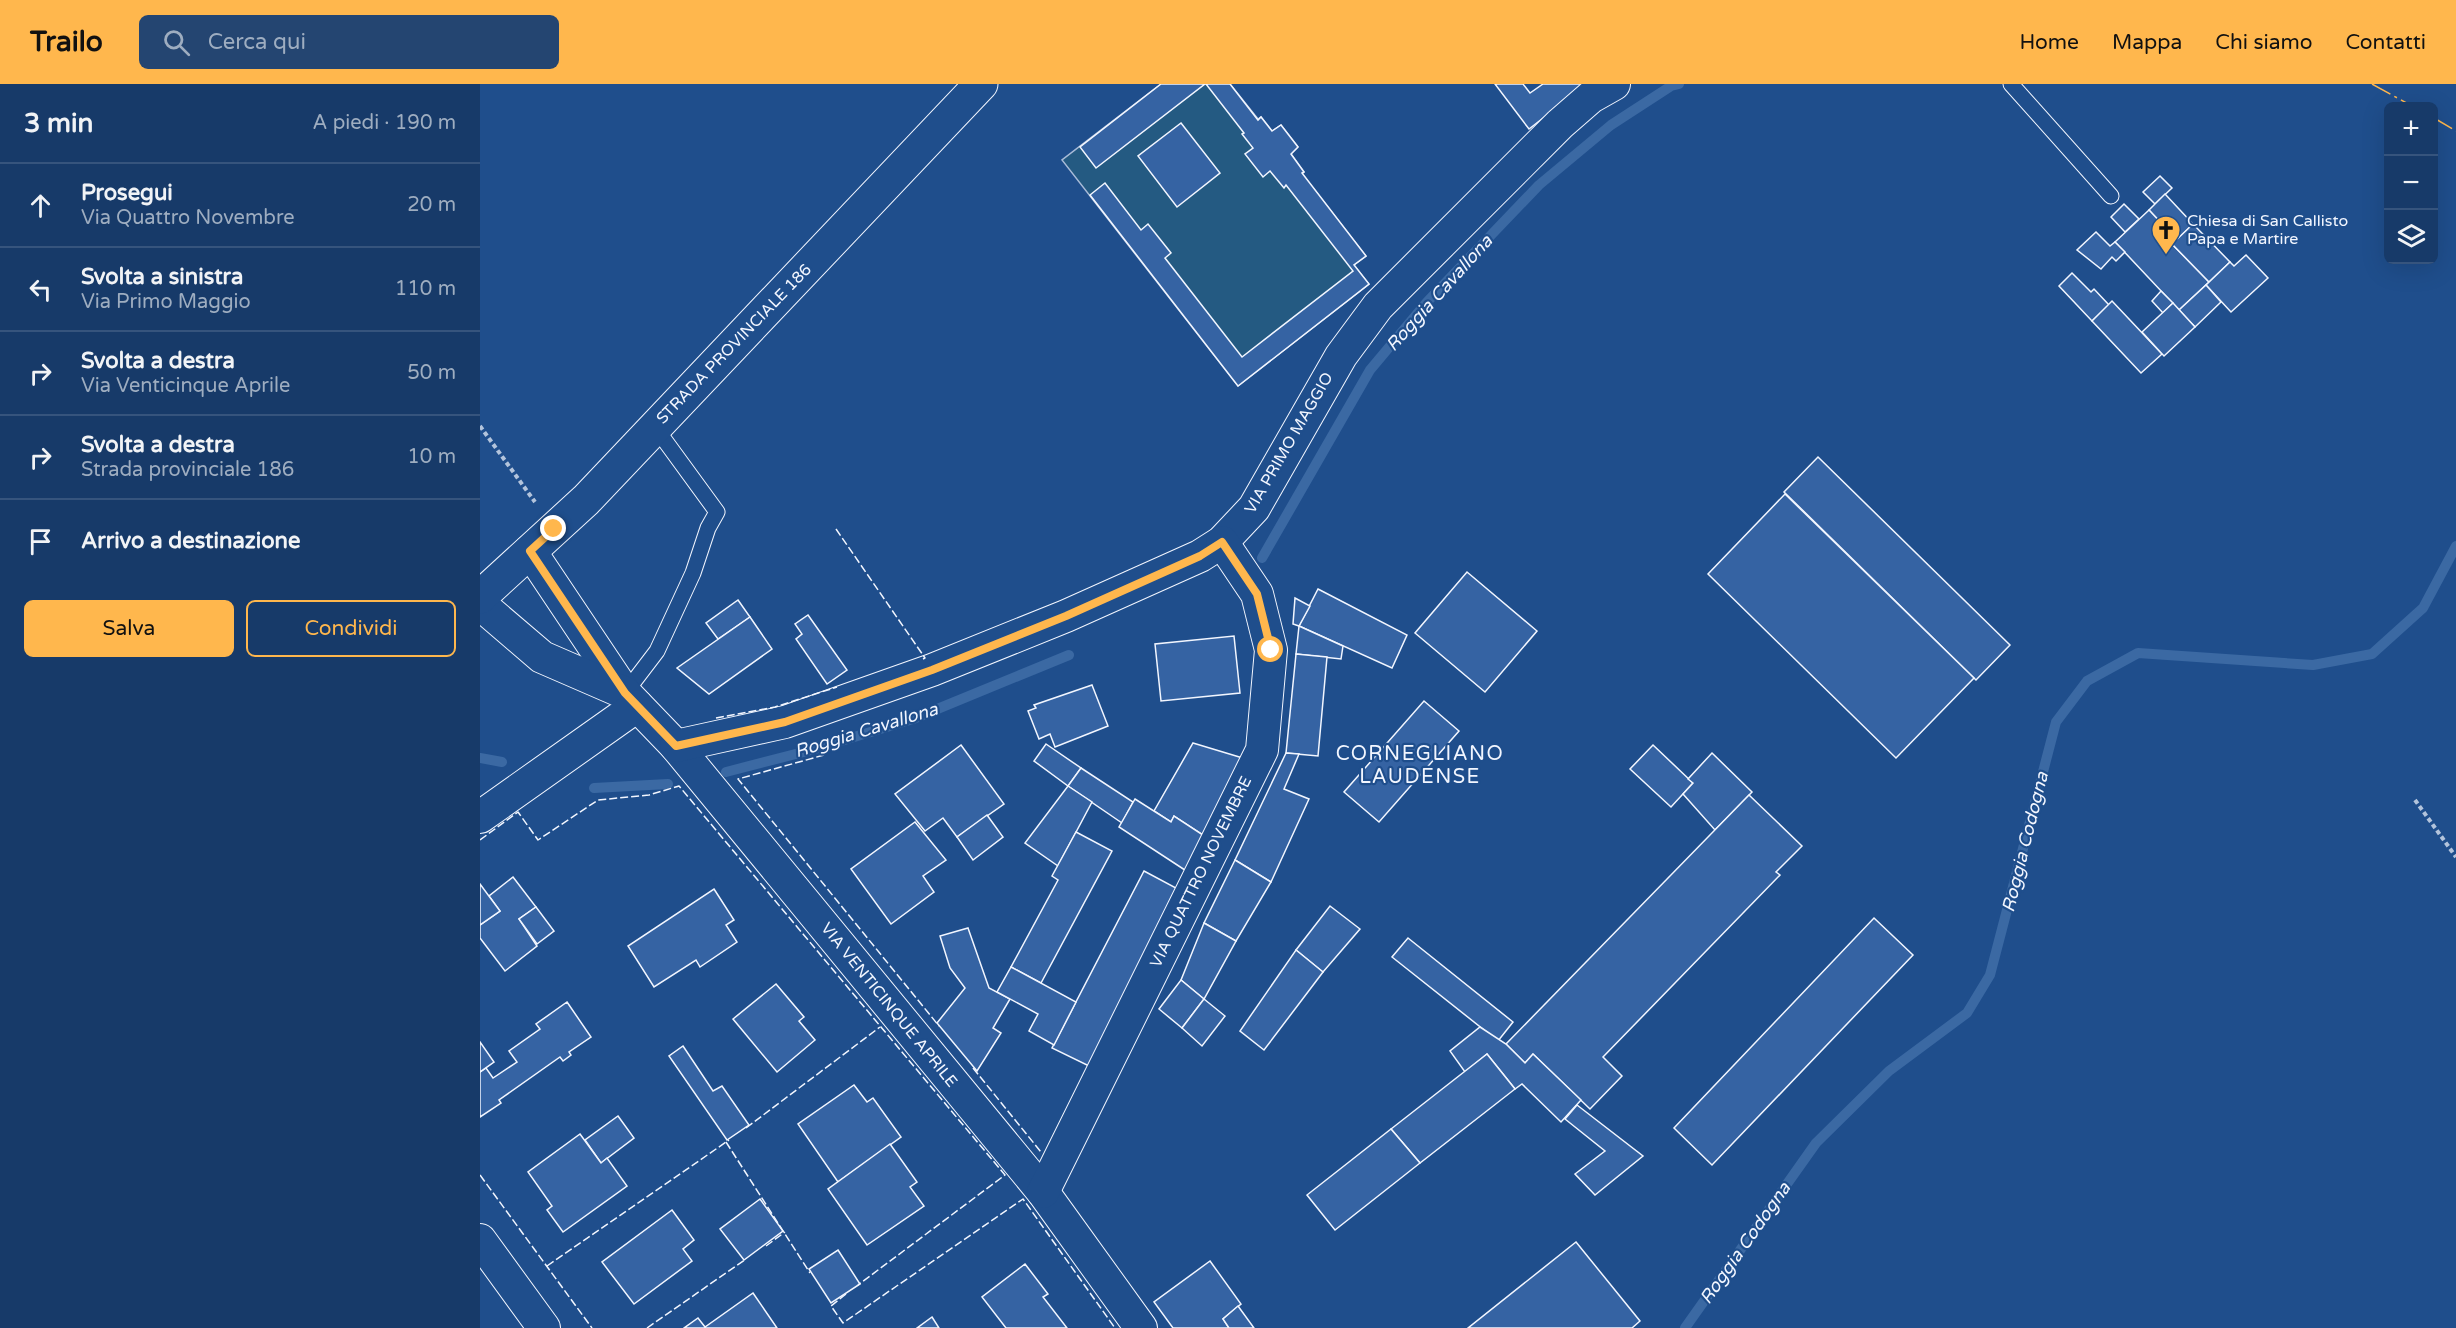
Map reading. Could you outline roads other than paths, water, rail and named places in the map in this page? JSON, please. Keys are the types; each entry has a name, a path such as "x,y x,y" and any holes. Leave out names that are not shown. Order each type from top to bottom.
{"main road":[{"name":"STRADA PROVINCIALE 186","path":"480,597 554,529 655,427 981,84"}],"street":[{"name":"VIA PRIMO MAGGIO","path":"676,746 785,722 932,670 1066,616 1200,556 1222,542 1254,507 1341,356 1378,306 1560,124 1591,97 1614,84"},
{"name":"VIA QUATTRO NOVEMBRE","path":"1043,1192 1262,750 1271,650 1257,594 1222,542"},
{"name":"VIA VENTICINQUE APRILE","path":"530,551 631,699 676,746 1043,1192 1141,1328"},
{"name":"VIA VENTICINQUE APRILE","path":"480,604 542,657 631,699"},
{"path":"480,817 631,699"},
{"path":"486,1260 544,1328"}],"lane":[{"path":"2011,84 2111,196"},
{"path":"631,699 657,651 693,573 708,528 717,512 655,427"}],"waterway":[{"name":"Roggia Cavallona","path":"1262,558 1370,370 1427,302 1539,185 1611,125 1671,86 1679,84"},
{"name":"Roggia Codogna","path":"1685,1328 1816,1143 1889,1071 1967,1013 1990,975 2056,722 2087,681 2138,653 2313,665 2372,654 2423,608 2456,546"},
{"name":"Roggia Cavallona","path":"726,772 815,749 913,719 1069,655"},
{"name":"Roggia Cavallona","path":"480,758 502,762"},
{"name":"Roggia Cavallona","path":"594,788 668,784"}],"place":[{"name":"Chiesa di San Callisto Papa e Martire","path":"2166,256"}],"district":[{"name":"CORNEGLIANO LAUDENSE","path":"1420,766"}]}
